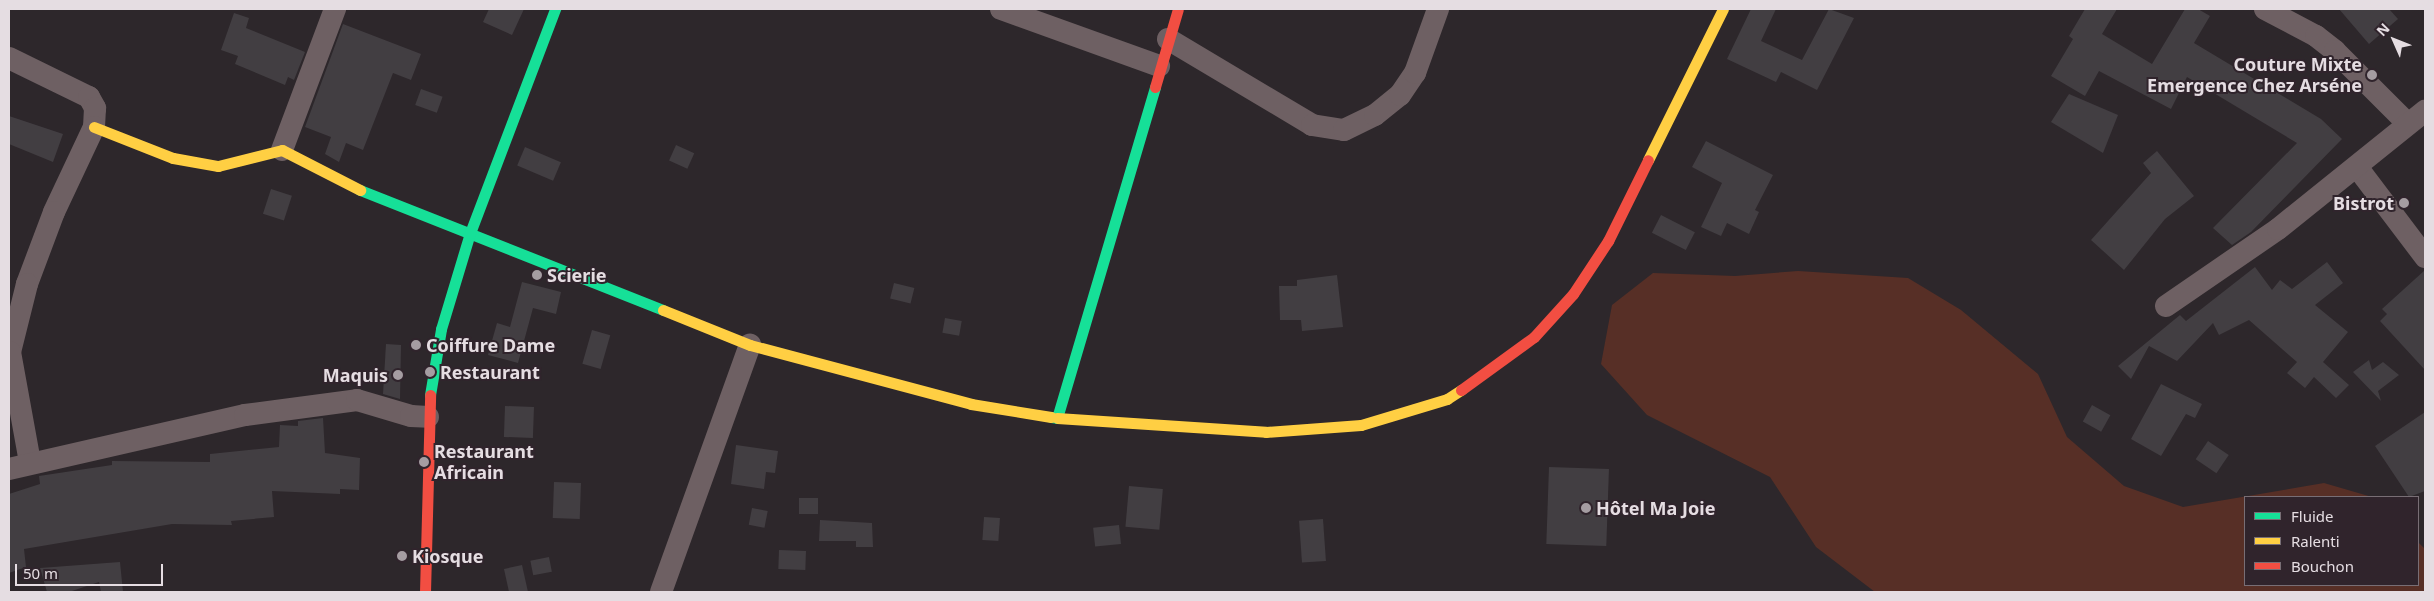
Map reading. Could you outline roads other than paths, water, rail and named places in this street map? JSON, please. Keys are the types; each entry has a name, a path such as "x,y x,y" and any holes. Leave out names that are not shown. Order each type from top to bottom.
{"street":[{"path":"282,150 335,9"},
{"path":"425,592 428,416 441,329 470,233 555,9"},
{"path":"1001,9 1159,66"},
{"path":"1057,418 1159,66 1178,9"},
{"path":"1168,39 1312,125 1344,130 1375,116 1400,95 1414,73 1438,9"},
{"path":"94,127 173,158 218,166 282,150 365,193 750,345 971,404 1057,418 1266,432 1361,425 1447,398 1503,363 1534,337 1573,294 1608,242 1723,9"},
{"path":"2166,306 2278,229 2417,117 2316,36 2265,9"},
{"path":"9,58 89,97 95,108 94,127 54,212 28,284 10,352 30,462"},
{"path":"2357,167 2425,257"},
{"path":"661,592 750,345"},
{"path":"9,468 245,415 357,400 428,416"}],"place":[{"name":"Couture Mixte Emergence Chez Arséne","path":"2372,75"},
{"name":"Bistrot","path":"2404,203"},
{"name":"Scierie","path":"537,275"},
{"name":"Coiffure Dame","path":"416,345"},
{"name":"Restaurant","path":"430,372"},
{"name":"Maquis","path":"398,375"},
{"name":"Restaurant Africain","path":"424,462"},
{"name":"Hôtel Ma Joie","path":"1586,508"},
{"name":"Kiosque","path":"402,556"}]}
